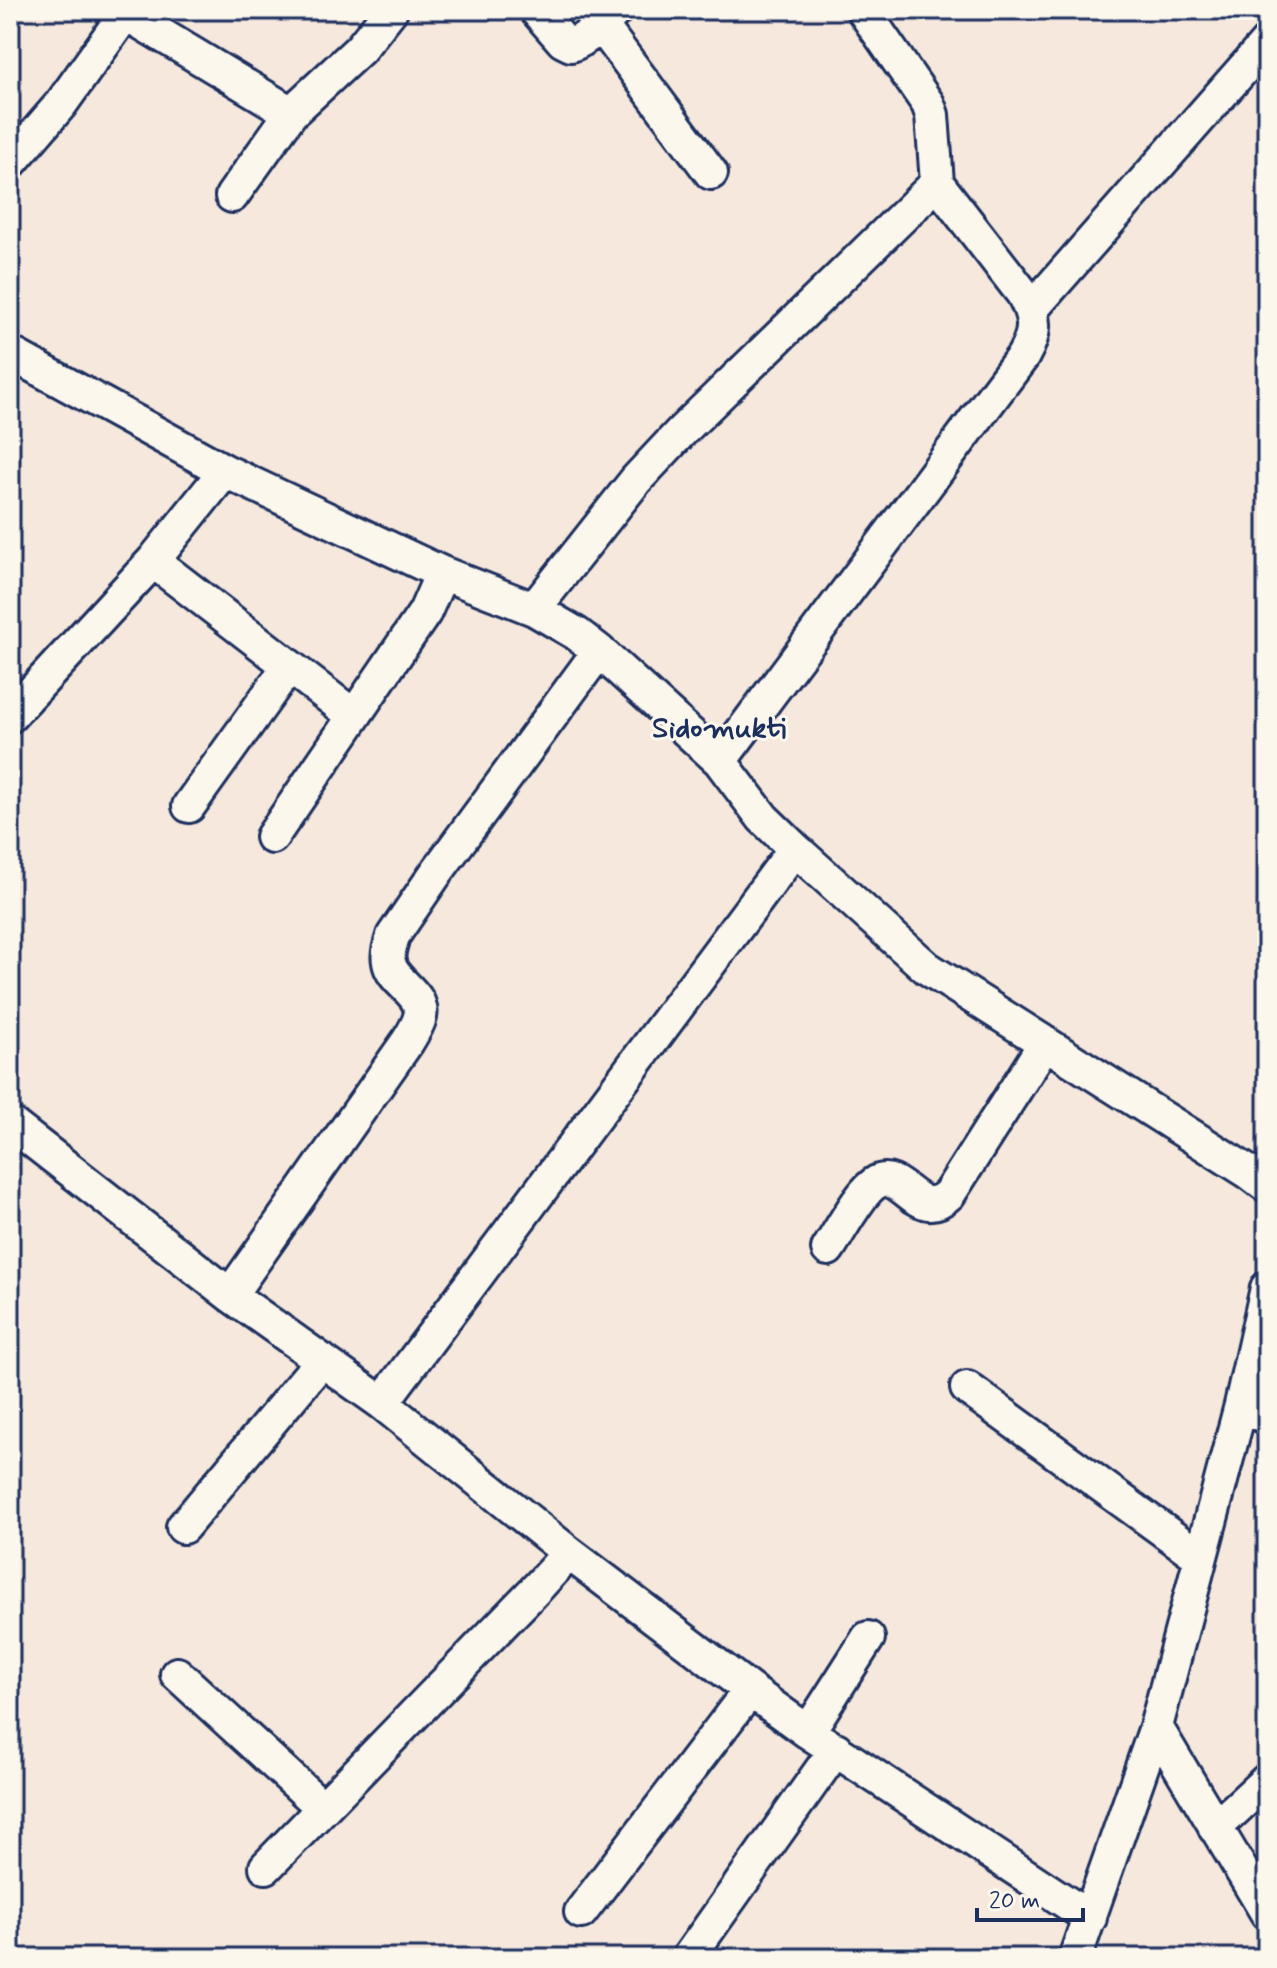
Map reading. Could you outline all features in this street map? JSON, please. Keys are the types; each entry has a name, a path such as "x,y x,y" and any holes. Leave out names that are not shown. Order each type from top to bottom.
{"street":[{"path":"232,196 291,113 360,49 391,10"},
{"path":"536,10 563,41 571,45 608,18 711,173"},
{"path":"720,761 1023,356 1034,331 1031,310 1013,280 937,183 932,115 928,104 863,10"},
{"path":"10,163 61,104 125,11 291,113"},
{"path":"1031,310 1267,42"},
{"path":"534,609 636,480 681,432 937,183"},
{"path":"10,353 225,471 442,573 534,609 577,634 720,761 763,818 927,968 1267,1186"},
{"path":"10,716 153,561 225,471"},
{"path":"153,561 354,716"},
{"path":"272,837 425,612 442,573"},
{"path":"230,1295 417,1025 420,1006 389,964 393,936 599,651"},
{"path":"189,806 289,666"},
{"path":"382,1403 795,849"},
{"path":"828,1249 866,1191 880,1180 889,1179 922,1201 935,1203 949,1194 1045,1043"},
{"path":"10,1123 230,1295 382,1403 569,1553 750,1690 808,1732 1090,1918"},
{"path":"1075,1958 1156,1727 1200,1557 1254,1412 1267,1288"},
{"path":"183,1527 322,1360"},
{"path":"967,1388 1200,1557"},
{"path":"266,1867 569,1553"},
{"path":"808,1732 868,1638"},
{"path":"177,1674 323,1808"},
{"path":"581,1912 750,1690"},
{"path":"1156,1727 1267,1913"},
{"path":"688,1958 836,1749"},
{"path":"1215,1828 1267,1780"}],"district":[{"name":"Sidomukti","path":"719,727"}]}
